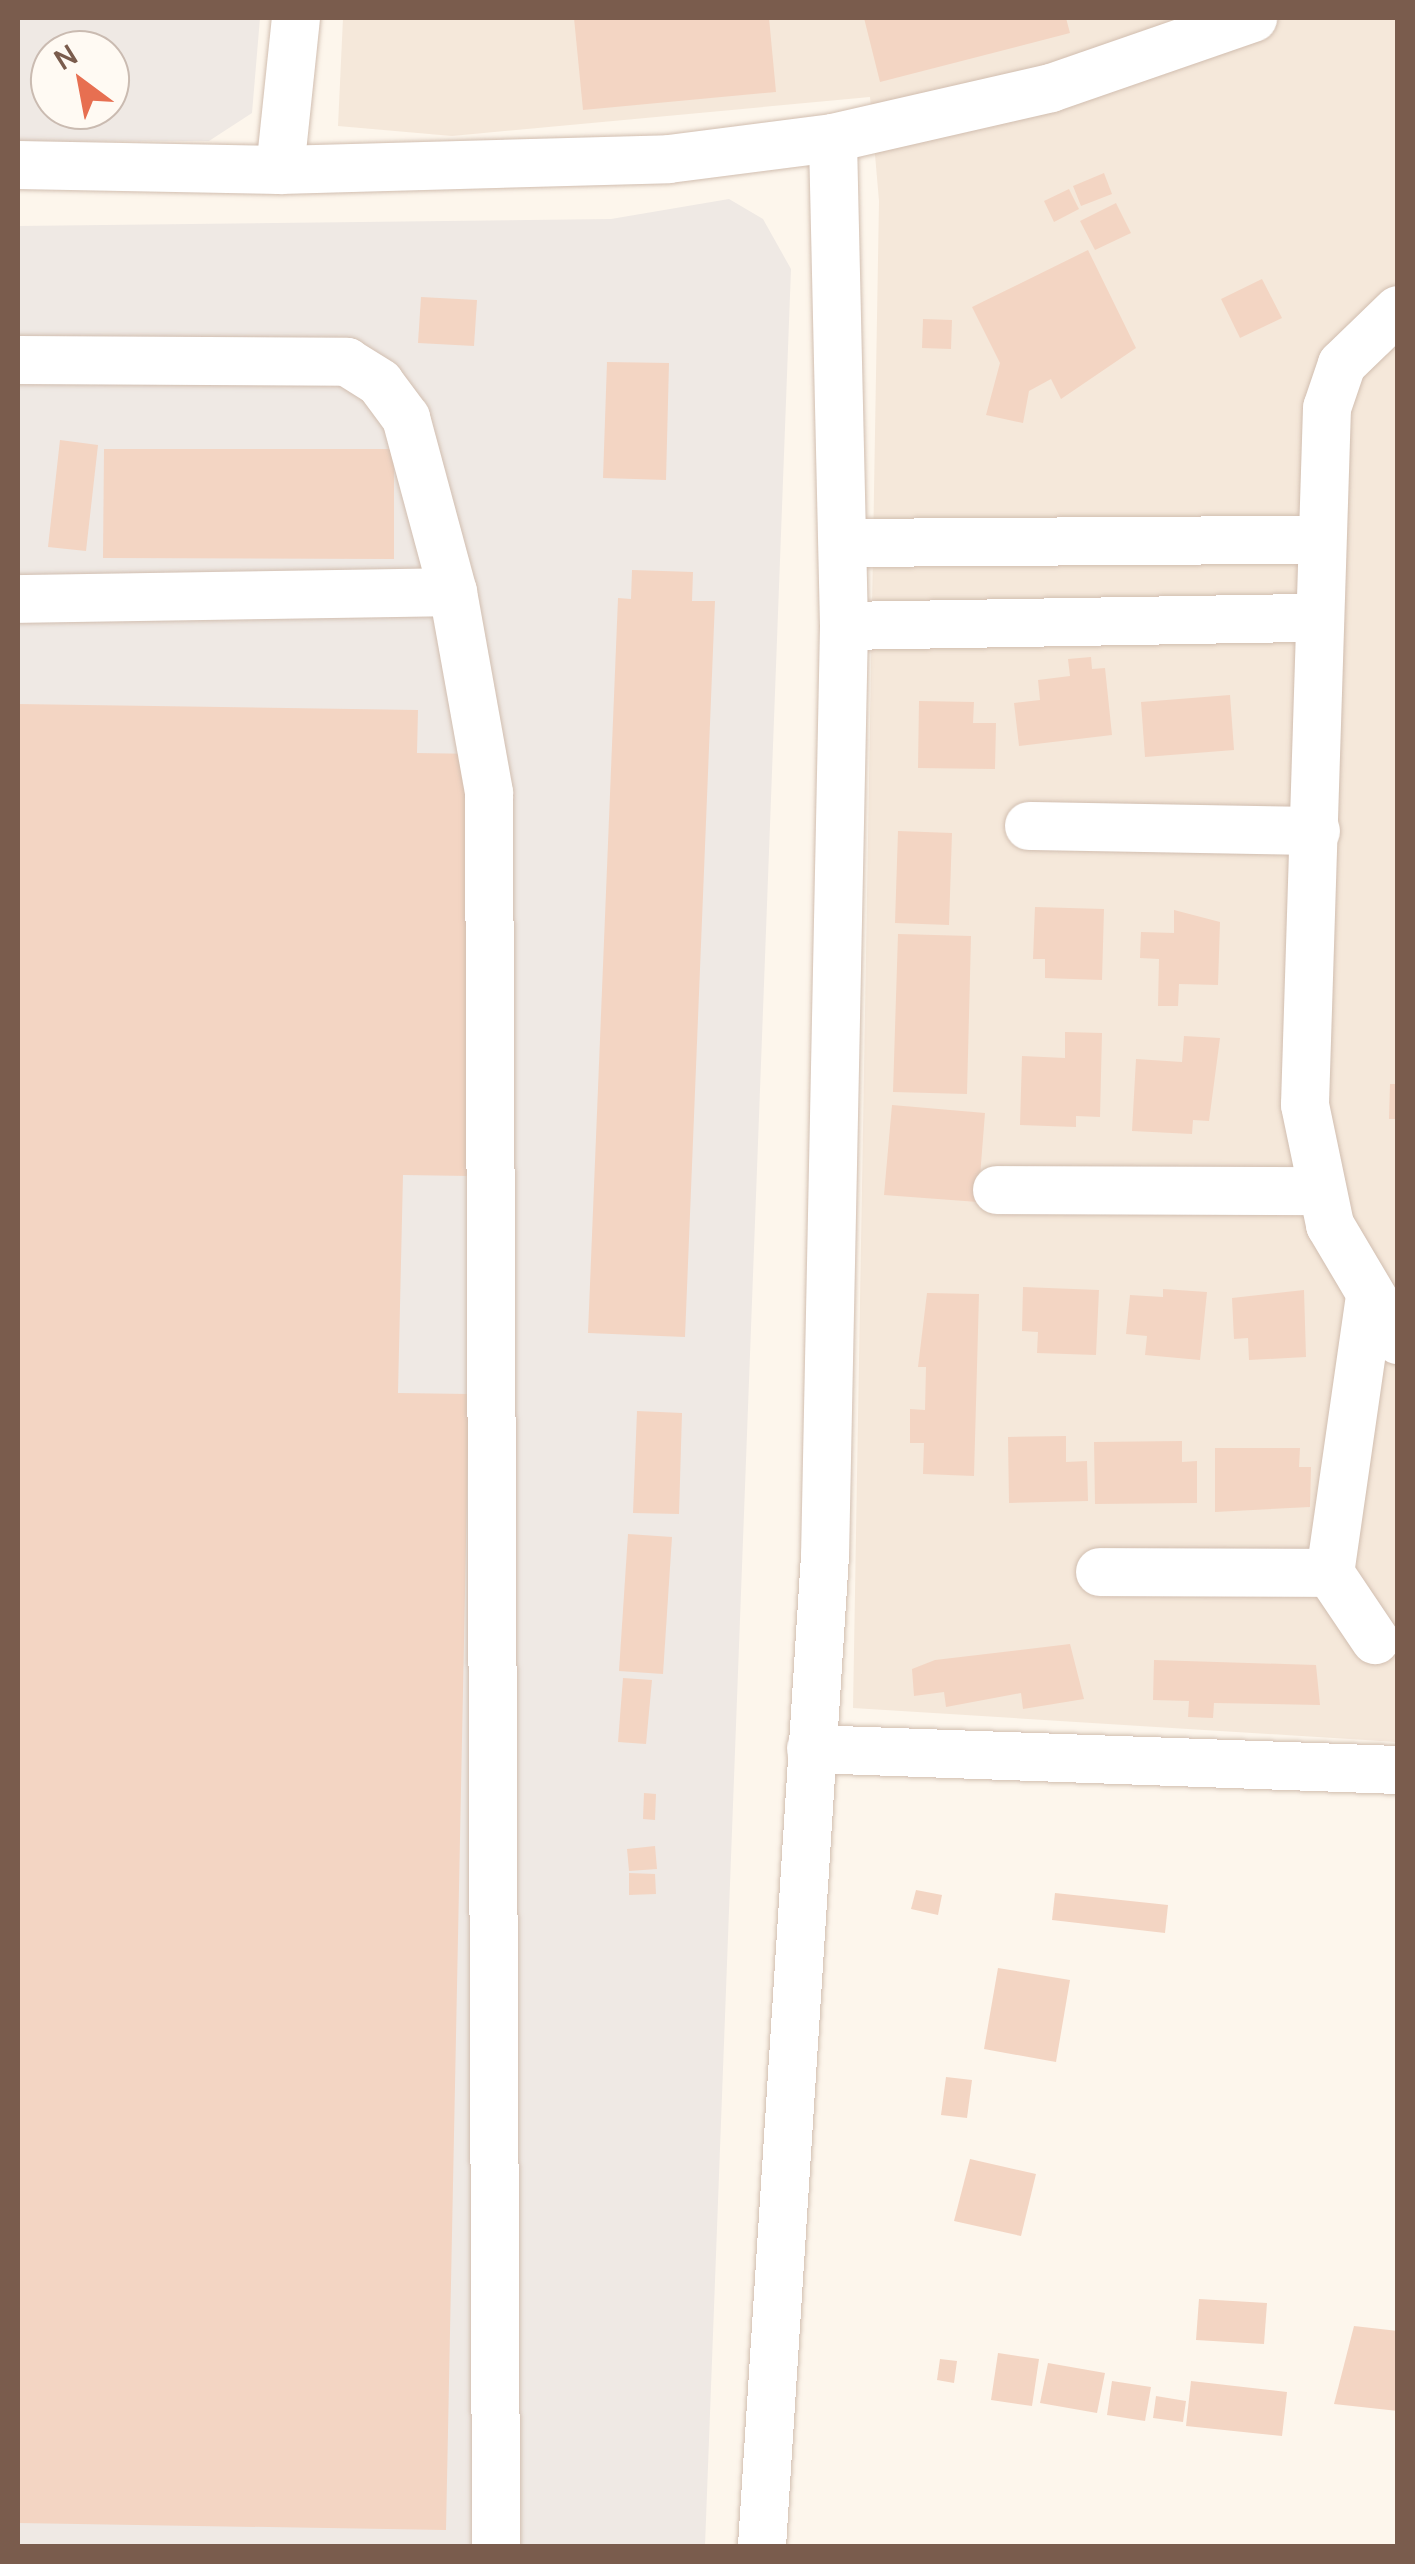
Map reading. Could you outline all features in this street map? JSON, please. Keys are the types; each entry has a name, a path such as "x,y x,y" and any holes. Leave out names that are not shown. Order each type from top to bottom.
{"street":[{"path":"280,170 296,18"},
{"path":"18,165 280,170 669,159 833,138 1146,62 1254,18"},
{"path":"762,2546 826,1557 844,626 833,138"},
{"path":"1398,310 1342,364 1327,408 1319,540 1316,831 1305,1105 1318,1191 1370,1303 1398,1340"},
{"path":"18,360 347,362 380,383 406,418 453,592 489,792 496,2546"},
{"path":"844,543 1319,540"},
{"path":"18,599 453,592"},
{"path":"844,626 1317,618"},
{"path":"1029,826 1316,831"},
{"path":"997,1190 1318,1191"},
{"path":"1370,1303 1330,1573 1375,1640"},
{"path":"1100,1572 1330,1573"},
{"path":"811,1749 1398,1770"}],"shaded area":[{"path":"18,18 260,18 252,113 209,141 18,142"},
{"path":"343,18 1397,18 1397,1742 853,1708 879,201 870,97 452,136 338,126"},
{"path":"729,199 763,219 791,269 705,2546 18,2546 18,226 611,219"}],"building":[{"path":"574,18 769,18 776,92 583,110"},
{"path":"864,18 1066,18 1070,33 880,82"},
{"path":"1104,173 1112,194 1081,206 1073,186"},
{"path":"1069,189 1079,209 1054,222 1044,201"},
{"path":"1116,203 1131,233 1095,250 1080,221"},
{"path":"1088,250 1136,348 1061,399 1051,379 1029,391 1023,423 986,415 1000,363 972,307"},
{"path":"1262,279 1282,318 1240,338 1221,299"},
{"path":"421,297 477,300 474,346 418,343"},
{"path":"923,319 952,320 951,349 922,348"},
{"path":"607,362 669,363 666,480 603,478"},
{"path":"60,440 98,445 86,551 48,547"},
{"path":"104,449 394,449 394,559 103,558"},
{"path":"632,570 693,572 692,601 715,601 685,1337 588,1333 618,598 631,599"},
{"path":"1091,657 1092,669 1105,668 1112,735 1019,746 1014,703 1040,700 1038,680 1070,676 1068,659"},
{"path":"1230,695 1234,750 1145,757 1141,702"},
{"path":"919,701 974,702 973,723 996,723 995,769 918,768"},
{"path":"18,704 418,710 417,753 479,754 470,1176 403,1175 398,1393 469,1394 446,2530 18,2523"},
{"path":"898,831 952,833 949,925 895,923"},
{"path":"1035,907 1104,909 1102,980 1045,978 1045,959 1033,959"},
{"path":"1174,910 1220,922 1218,985 1179,984 1178,1006 1158,1006 1159,959 1140,958 1141,932 1174,933"},
{"path":"898,934 971,936 967,1094 893,1092"},
{"path":"1065,1032 1102,1033 1100,1117 1076,1116 1076,1127 1020,1125 1022,1056 1065,1058"},
{"path":"1184,1036 1220,1038 1209,1121 1193,1120 1192,1134 1132,1131 1136,1059 1182,1062"},
{"path":"1390,1084 1398,1084 1398,1119 1389,1119"},
{"path":"892,1105 985,1113 978,1202 884,1195"},
{"path":"1023,1287 1099,1290 1096,1355 1037,1353 1038,1332 1022,1331"},
{"path":"1163,1289 1207,1292 1200,1360 1145,1355 1147,1336 1126,1334 1130,1295 1163,1297"},
{"path":"1304,1290 1306,1357 1249,1360 1248,1338 1234,1339 1232,1298"},
{"path":"927,1293 979,1294 974,1476 923,1474 924,1443 910,1443 910,1409 925,1410 926,1367 918,1367"},
{"path":"637,1411 682,1413 679,1514 633,1513"},
{"path":"1066,1436 1066,1462 1087,1461 1088,1501 1009,1503 1008,1437"},
{"path":"1182,1441 1182,1462 1197,1461 1197,1503 1095,1504 1094,1442"},
{"path":"1215,1448 1300,1448 1299,1467 1311,1467 1310,1507 1215,1512"},
{"path":"628,1534 672,1537 663,1674 619,1671"},
{"path":"1070,1644 1084,1699 1023,1709 1021,1693 946,1707 944,1692 914,1696 912,1669 935,1660"},
{"path":"1154,1660 1316,1665 1320,1705 1214,1703 1213,1718 1188,1717 1189,1701 1153,1700"},
{"path":"623,1678 652,1680 646,1744 618,1742"},
{"path":"644,1793 656,1794 655,1820 643,1819"},
{"path":"655,1846 657,1869 629,1871 627,1849"},
{"path":"629,1873 655,1874 656,1894 629,1895"},
{"path":"916,1890 942,1895 938,1915 911,1909"},
{"path":"1055,1893 1168,1905 1165,1933 1052,1920"},
{"path":"998,1968 1070,1980 1056,2062 984,2049"},
{"path":"946,2077 972,2080 967,2118 941,2115"},
{"path":"970,2159 1036,2174 1021,2236 954,2221"},
{"path":"1199,2299 1267,2303 1264,2344 1196,2340"},
{"path":"1354,2326 1398,2331 1398,2411 1334,2404"},
{"path":"998,2353 1039,2359 1032,2406 991,2400"},
{"path":"940,2359 957,2361 954,2383 937,2380"},
{"path":"1048,2363 1105,2373 1097,2413 1040,2403"},
{"path":"1112,2381 1151,2387 1145,2421 1107,2415"},
{"path":"1191,2381 1287,2392 1282,2436 1186,2426"},
{"path":"1156,2396 1186,2401 1183,2422 1153,2418"}]}
